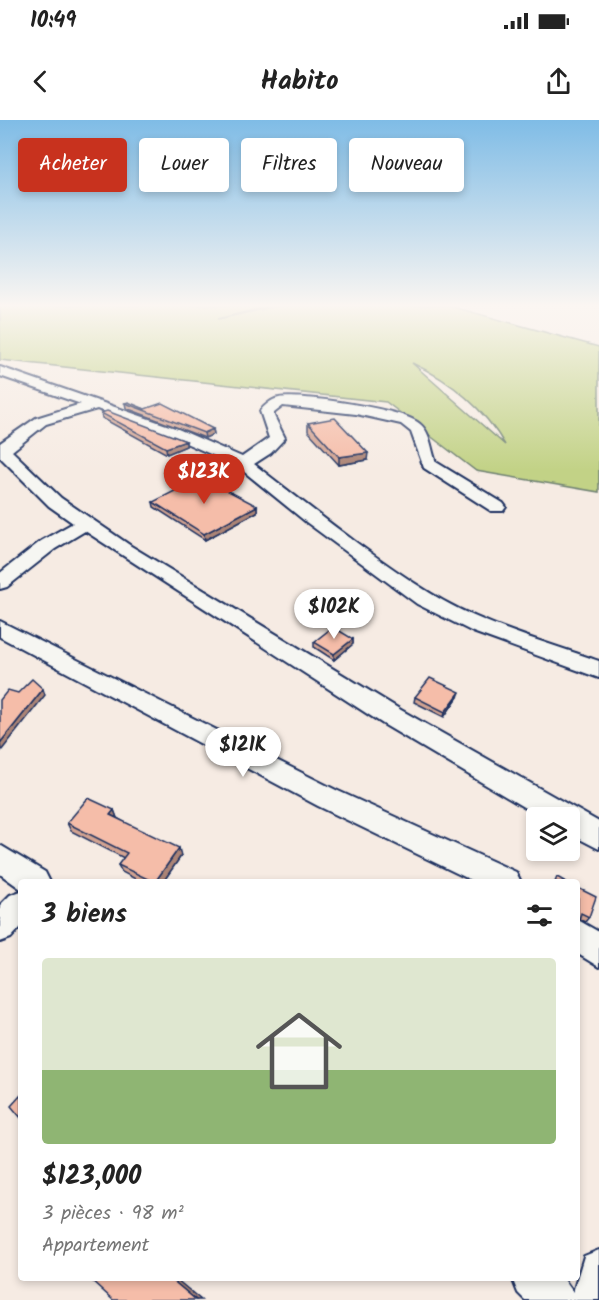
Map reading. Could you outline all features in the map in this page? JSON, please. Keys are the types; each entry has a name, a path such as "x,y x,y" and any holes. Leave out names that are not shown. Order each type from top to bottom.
{"street":[{"path":"0,371 173,432 243,464 424,599 481,627 599,670"},
{"path":"243,464 262,453 277,438 267,411 280,402 392,415 415,426 422,440 424,456 430,465 497,507"},
{"path":"97,404 41,421 4,457 55,502 124,550 392,717 549,807"},
{"path":"0,583 48,545 84,523"},
{"path":"0,628 327,798 500,879"},
{"path":"580,825 599,837"},
{"path":"0,858 31,879"},
{"path":"0,927 18,908"},
{"path":"580,937 599,951"},
{"path":"593,1300 599,1271"},
{"path":"536,1281 555,1300"}],"green space":[{"path":"1,360 599,360 599,492 476,471 386,402","holes":["412,363 440,378 476,407 505,445"]}],"building":[{"path":"128,402 145,409 162,403 213,429 204,433 125,403"},
{"path":"107,411 186,441 166,448 101,413"},
{"path":"335,418 368,453 339,457 308,423"},
{"path":"202,477 257,506 204,534 153,502"},
{"path":"333,627 353,639 334,654 314,642"},
{"path":"430,678 460,692 445,712 415,697"},
{"path":"32,679 43,689 0,743 0,700 8,690 18,693"},
{"path":"88,798 114,810 110,815 179,848 157,879 148,879 118,865 127,853 67,823"},
{"path":"580,889 596,897 589,917 581,913 580,916"},
{"path":"18,1098 18,1114 11,1106"},
{"path":"92,1281 173,1281 196,1300 113,1300"}]}
